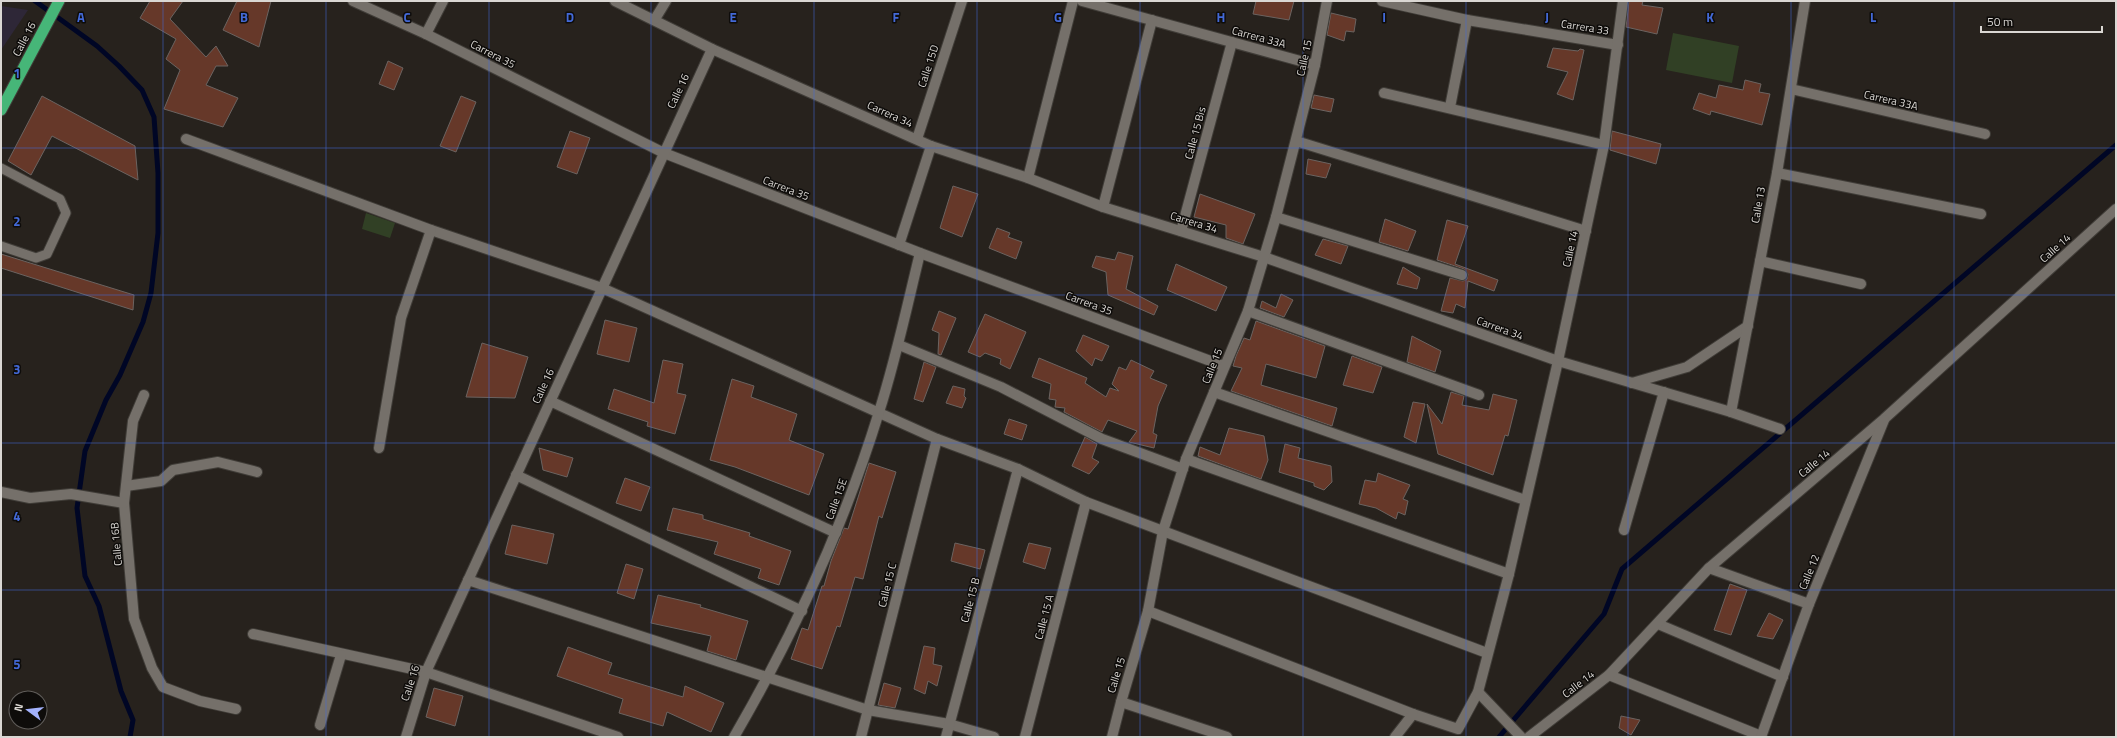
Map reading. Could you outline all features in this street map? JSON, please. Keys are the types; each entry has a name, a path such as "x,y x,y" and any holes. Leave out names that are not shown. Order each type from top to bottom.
{"highway":[{"name":"Calle 16","path":"1,110 59,1"}],"street":[{"name":"Carrera 35","path":"353,1 426,34 664,153 920,253 1224,366"},
{"path":"426,34 443,1"},
{"name":"Carrera 34","path":"615,1 712,49 931,146 1028,178 1103,207 1264,257 1558,361 1731,412 1780,429"},
{"path":"655,20 666,1"},
{"name":"Calle 15D","path":"917,139 962,1"},
{"path":"1028,178 1073,1"},
{"name":"Carrera 33A","path":"1082,1 1315,64"},
{"name":"Calle 15","path":"1112,737 1120,702 1148,611 1163,531 1186,459 1248,311 1276,217 1315,64 1327,1"},
{"name":"Carrera 33","path":"1382,1 1467,20 1618,45"},
{"name":"Calle 14","path":"1413,714 1458,729 1478,692 1509,574 1586,231 1604,145 1624,1"},
{"name":"Calle 13","path":"1731,412 1776,173 1805,1"},
{"path":"1103,207 1152,20"},
{"path":"1450,107 1467,20"},
{"name":"Calle 15 Bis","path":"1181,231 1232,42"},
{"name":"Calle 16","path":"406,737 426,672 712,49"},
{"name":"Carrera 33A","path":"1791,89 1985,134"},
{"path":"1384,93 1450,107 1604,145"},
{"path":"186,139 431,230 602,288 937,440 1018,469 1086,502 1488,653"},
{"path":"1296,141 1586,231"},
{"path":"899,245 931,146"},
{"path":"1776,173 1981,214"},
{"name":"Calle 14","path":"1529,737 1609,675 1710,568 1884,419 2116,209"},
{"path":"1276,217 1462,275"},
{"path":"379,448 401,318 431,230"},
{"name":"Calle 15E","path":"734,737 768,678 802,611 836,532 879,413 899,344 920,253"},
{"path":"1760,261 1860,284"},
{"path":"1248,311 1479,396"},
{"path":"1632,383 1687,367 1748,326"},
{"path":"899,344 1001,388 1102,439 1183,469"},
{"path":"1214,392 1525,500"},
{"path":"1624,530 1664,392"},
{"name":"Calle 16B","path":"144,395 133,421 124,503 134,619 152,668 163,687 200,701 236,709"},
{"path":"550,401 836,532"},
{"name":"Calle 12","path":"1761,737 1809,604 1884,419"},
{"name":"Calle 15 C","path":"861,737 937,440"},
{"path":"1186,459 1509,574"},
{"path":"126,486 161,481 173,470 218,462 256,472"},
{"name":"Calle 15 B","path":"946,737 1018,469"},
{"path":"516,475 802,611"},
{"path":"1,492 30,498 71,494 124,503"},
{"name":"Calle 15 A","path":"1025,737 1086,502"},
{"path":"1710,568 1809,604"},
{"path":"468,580 868,710 949,724 994,737"},
{"path":"1148,611 1413,714 1395,737"},
{"path":"1658,624 1783,678"},
{"path":"253,634 341,655 426,672 618,737"},
{"path":"320,725 341,655"},
{"path":"1609,675 1761,737"},
{"path":"1478,692 1519,736"},
{"path":"1120,702 1227,737"}],"lane":[{"path":"1,168 60,199 66,213 47,254 36,258 1,246"}],"shaded area":[{"path":"1,6 28,10 1,50"}],"green space":[{"path":"1673,33 1739,46 1732,83 1666,70"},
{"path":"366,213 395,223 390,238 362,229"}],"building":[{"path":"150,1 183,1 170,19 206,57 216,46 228,66 216,66 206,85 238,98 223,127 164,109 180,70 166,59 176,39 140,18"},
{"path":"237,1 271,1 259,47 223,30"},
{"path":"1256,1 1294,1 1289,20 1253,14"},
{"path":"1629,1 1643,1 1642,5 1663,8 1657,34 1626,27"},
{"path":"1331,13 1356,19 1354,32 1346,31 1344,41 1327,35"},
{"path":"1553,48 1578,51 1580,49 1584,50 1573,100 1557,94 1568,72 1547,67"},
{"path":"388,61 403,68 394,90 379,84"},
{"path":"1745,80 1761,84 1759,92 1770,94 1762,125 1711,111 1710,115 1693,109 1699,93 1716,98 1719,85 1743,90"},
{"path":"1314,95 1334,99 1331,112 1311,108"},
{"path":"42,96 135,146 138,180 52,136 31,175 8,161"},
{"path":"461,96 476,102 456,152 440,146"},
{"path":"570,131 590,138 577,174 557,167"},
{"path":"1612,131 1661,144 1656,164 1610,150"},
{"path":"1308,159 1331,164 1326,178 1306,174"},
{"path":"953,186 978,194 962,237 940,228"},
{"path":"1200,194 1255,214 1243,244 1226,238 1226,225 1194,217"},
{"path":"1385,219 1416,231 1408,251 1379,242"},
{"path":"1447,220 1468,226 1455,264 1498,280 1494,291 1468,281 1465,308 1456,304 1453,313 1441,311 1450,278 1463,281 1467,279 1468,274 1464,269 1437,260"},
{"path":"997,228 1010,233 1008,237 1022,242 1016,259 989,248"},
{"path":"1323,239 1348,246 1341,264 1315,255"},
{"path":"1118,252 1133,256 1126,289 1158,306 1154,315 1108,295 1106,272 1092,267 1096,256 1115,260"},
{"path":"1,254 134,295 133,310 1,268"},
{"path":"1176,264 1227,287 1216,311 1167,290"},
{"path":"1403,267 1420,278 1417,289 1397,284"},
{"path":"1281,294 1293,300 1284,317 1260,308 1262,301 1276,308"},
{"path":"939,311 956,318 941,355 938,354 939,333 932,330"},
{"path":"985,314 1026,332 1010,369 1000,364 1001,359 985,353 980,357 968,352"},
{"path":"605,320 637,328 629,362 597,354"},
{"path":"1256,321 1325,346 1316,378 1266,364 1261,385 1337,408 1332,426 1231,391 1242,368 1233,366 1236,356 1244,338 1250,340"},
{"path":"1083,335 1109,346 1102,361 1095,358 1092,366 1076,351"},
{"path":"1412,336 1441,351 1435,372 1407,362"},
{"path":"482,343 528,357 515,398 466,397"},
{"path":"1352,356 1382,367 1373,393 1343,385"},
{"path":"1039,358 1087,378 1085,383 1106,397 1110,388 1119,391 1112,384 1119,367 1126,370 1131,360 1154,371 1150,378 1167,385 1158,406 1153,433 1157,435 1154,448 1129,442 1137,431 1108,420 1102,432 1064,412 1065,408 1055,407 1056,400 1049,399 1051,384 1032,377"},
{"path":"663,360 683,364 677,393 686,395 675,434 647,426 648,422 608,409 614,389 654,403"},
{"path":"924,362 936,367 923,402 914,399"},
{"path":"732,379 754,386 751,397 797,414 789,440 824,454 809,495 735,467 710,460"},
{"path":"953,386 965,389 964,396 966,398 962,408 946,403"},
{"path":"1451,392 1464,396 1462,405 1489,410 1493,394 1517,400 1508,436 1505,435 1493,475 1438,454 1427,404 1442,424"},
{"path":"1413,402 1425,404 1416,443 1404,437"},
{"path":"1009,419 1027,425 1022,440 1004,434"},
{"path":"1229,428 1264,436 1268,460 1261,479 1198,456 1200,447 1220,455"},
{"path":"1085,437 1097,444 1092,458 1099,462 1089,474 1072,466"},
{"path":"1285,444 1300,448 1298,458 1331,466 1332,482 1324,490 1314,486 1314,483 1279,472"},
{"path":"539,448 573,458 567,477 543,470"},
{"path":"869,463 896,472 882,518 879,516 863,579 855,577 840,627 837,626 822,669 791,659 802,628 808,630 822,586 824,586 831,561 844,528 848,529"},
{"path":"1378,473 1410,485 1403,499 1408,501 1405,515 1398,512 1396,519 1376,508 1359,504 1365,480 1376,482"},
{"path":"625,478 650,487 641,511 616,503"},
{"path":"673,508 703,515 703,519 750,533 749,536 791,551 779,585 758,578 761,569 714,554 718,542 667,530"},
{"path":"512,525 554,534 547,564 505,554"},
{"path":"955,543 985,550 980,569 951,561"},
{"path":"1029,543 1051,548 1045,569 1023,562"},
{"path":"626,564 643,569 634,599 617,593"},
{"path":"1730,584 1747,590 1731,635 1714,630"},
{"path":"658,595 701,605 700,607 748,621 736,660 707,651 711,636 651,623"},
{"path":"1769,613 1783,620 1773,639 1757,636"},
{"path":"924,646 935,648 933,664 942,666 937,686 928,681 925,694 914,689"},
{"path":"568,647 612,663 608,674 683,697 685,686 724,703 711,732 667,712 663,726 619,713 623,699 557,676"},
{"path":"884,683 901,688 895,708 878,705"},
{"path":"434,688 463,696 455,726 426,717"},
{"path":"1621,716 1640,720 1631,735 1619,728"}],"waterway":[{"path":"35,1 97,46 119,66 142,90 154,117 158,173 158,233 151,293 143,322 120,375 106,400 85,451 77,508 85,576 99,606 121,691 133,720 130,737"},
{"path":"1499,737 1604,614 1622,569 2116,145"}]}
